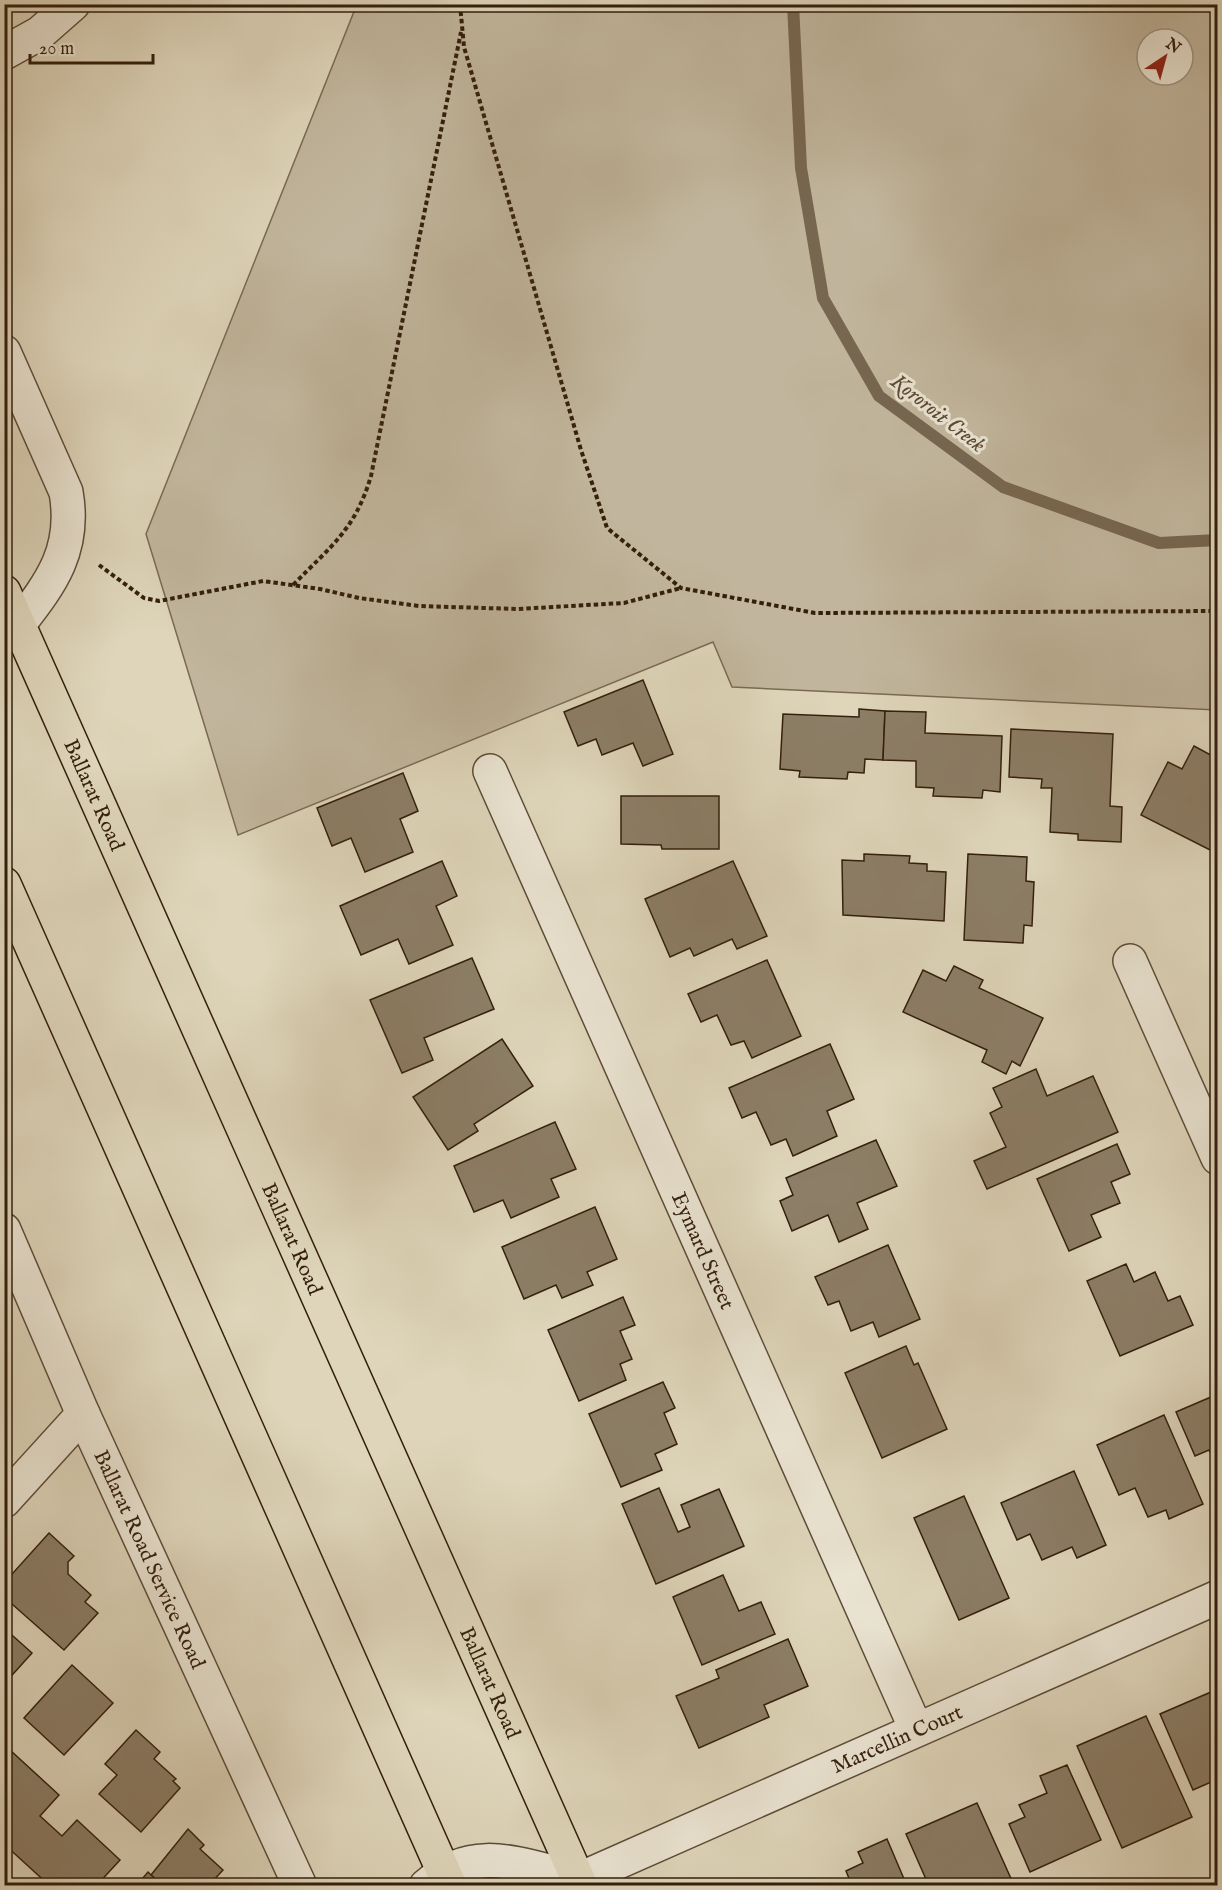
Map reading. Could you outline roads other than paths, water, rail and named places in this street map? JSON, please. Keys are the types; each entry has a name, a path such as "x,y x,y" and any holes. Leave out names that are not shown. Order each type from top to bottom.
{"highway":[{"name":"Ballarat Road","path":"4,592 574,1883"},
{"path":"7,895 440,1881"}],"street":[{"path":"4,53 40,33 73,4"},
{"path":"4,352 66,492 70,514 68,540 48,587 19,624"},
{"name":"Eymard Street","path":"490,771 916,1729"},
{"path":"1130,961 1218,1158"},
{"name":"Ballarat Road Service Road","path":"4,1230 83,1414 300,1886"},
{"path":"4,1501 83,1414"},
{"name":"Marcellin Court","path":"574,1883 916,1729 1218,1597"},
{"path":"440,1881 462,1863 480,1859 574,1883"}],"waterway":[{"name":"Kororoit Creek","path":"793,4 801,168 823,298 879,396 1003,487 1159,543 1218,540"}]}
